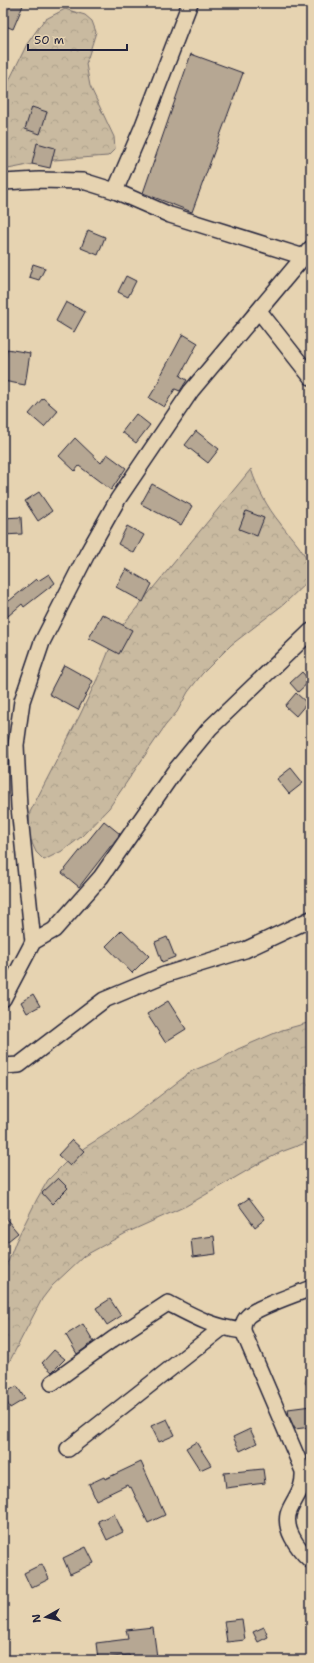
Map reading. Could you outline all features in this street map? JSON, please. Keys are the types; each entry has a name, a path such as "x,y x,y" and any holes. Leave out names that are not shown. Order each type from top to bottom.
{"street":[{"path":"115,191 142,128 190,3"},
{"path":"3,182 39,180 84,181 115,191 170,215 307,253 192,391 118,498 87,554 42,642 22,701 16,745 20,807 33,942"},
{"path":"259,311 311,377"},
{"path":"3,999 33,942 54,930 101,878 174,772 210,728 260,678 311,631"},
{"path":"3,1066 19,1065 104,1000 164,975 245,950 311,919"},
{"path":"311,1288 248,1316 244,1322 243,1331 302,1471 304,1481 287,1518 293,1539 301,1552 311,1561"},
{"path":"52,1383 113,1339 168,1303 204,1322 222,1328 243,1331"},
{"path":"68,1449 222,1328"}],"green space":[{"path":"65,9 85,15 92,21 96,32 86,64 90,86 114,137 115,149 108,156 54,160 3,170 3,93 27,44 44,20"},
{"path":"251,469 259,490 267,504 275,517 300,548 308,562 311,578 284,604 231,645 202,674 188,692 177,712 165,726 109,808 81,837 64,850 44,860 36,852 28,834 30,812 80,715 99,675 116,633"},
{"path":"311,1022 311,1141 281,1152 186,1206 126,1233 84,1256 52,1286 42,1299 3,1374 3,1267 8,1262 16,1241 48,1180 65,1163 84,1148 127,1121 192,1071 282,1030"},
{"path":"311,1360 311,1390 305,1383"}],"building":[{"path":"3,3 24,3 13,29 3,25"},
{"path":"191,54 243,73 192,212 143,193"},
{"path":"32,107 47,112 40,134 25,129"},
{"path":"37,143 55,148 50,168 32,164"},
{"path":"88,230 105,237 98,255 81,248"},
{"path":"33,264 45,268 39,280 29,277"},
{"path":"126,276 136,281 128,297 118,292"},
{"path":"66,302 85,312 74,332 56,321"},
{"path":"183,334 198,343 180,376 187,380 180,391 175,389 164,407 149,398 160,380 159,379"},
{"path":"7,349 30,353 25,385 3,381 3,371"},
{"path":"43,398 58,411 44,427 29,414"},
{"path":"136,414 150,425 136,443 122,432"},
{"path":"196,431 219,449 208,463 185,445"},
{"path":"75,438 101,463 107,454 126,468 111,490 79,466 75,471 59,456"},
{"path":"152,484 192,506 181,525 141,504"},
{"path":"39,492 52,511 38,521 25,501"},
{"path":"246,511 264,518 257,536 239,529"},
{"path":"21,517 22,534 3,535 3,518"},
{"path":"127,526 144,535 134,553 118,544"},
{"path":"126,569 152,584 143,602 116,587"},
{"path":"49,574 55,583 24,607 22,604 8,616 3,610 3,594 9,601 36,579 38,581"},
{"path":"102,614 132,630 119,654 89,638"},
{"path":"64,665 93,681 78,710 49,694"},
{"path":"302,672 310,681 298,692 290,683"},
{"path":"296,693 307,703 296,716 285,706"},
{"path":"291,768 303,783 289,794 277,779"},
{"path":"104,821 120,834 79,887 62,873"},
{"path":"122,930 149,956 132,973 106,946"},
{"path":"167,937 175,957 162,962 155,942"},
{"path":"33,994 40,1006 27,1013 21,1002"},
{"path":"168,1001 186,1029 165,1042 147,1014"},
{"path":"72,1140 84,1151 70,1166 58,1155"},
{"path":"58,1178 68,1188 52,1204 42,1193"},
{"path":"249,1198 265,1219 255,1227 239,1205"},
{"path":"3,1215 18,1233 3,1245"},
{"path":"214,1236 216,1254 193,1257 191,1239"},
{"path":"110,1299 121,1316 107,1325 96,1308"},
{"path":"83,1324 94,1342 77,1354 66,1335"},
{"path":"54,1350 65,1359 52,1372 42,1363"},
{"path":"17,1386 25,1399 10,1408 3,1394"},
{"path":"311,1406 311,1427 295,1429 289,1416 288,1409"},
{"path":"167,1419 175,1435 159,1442 151,1426"},
{"path":"250,1429 257,1443 240,1451 233,1437"},
{"path":"196,1442 211,1465 200,1470 186,1448"},
{"path":"141,1462 165,1515 148,1523 131,1487 129,1488 127,1485 96,1500 89,1484 104,1477 105,1479"},
{"path":"263,1469 265,1483 226,1488 224,1473"},
{"path":"114,1514 123,1532 107,1540 98,1521"},
{"path":"86,1547 94,1563 70,1574 63,1558"},
{"path":"42,1564 49,1579 31,1588 24,1573"},
{"path":"242,1619 245,1640 227,1642 224,1621"},
{"path":"153,1627 157,1657 130,1660 129,1655 98,1659 96,1643 128,1639 126,1630"},
{"path":"264,1627 268,1637 258,1642 253,1632"}]}
